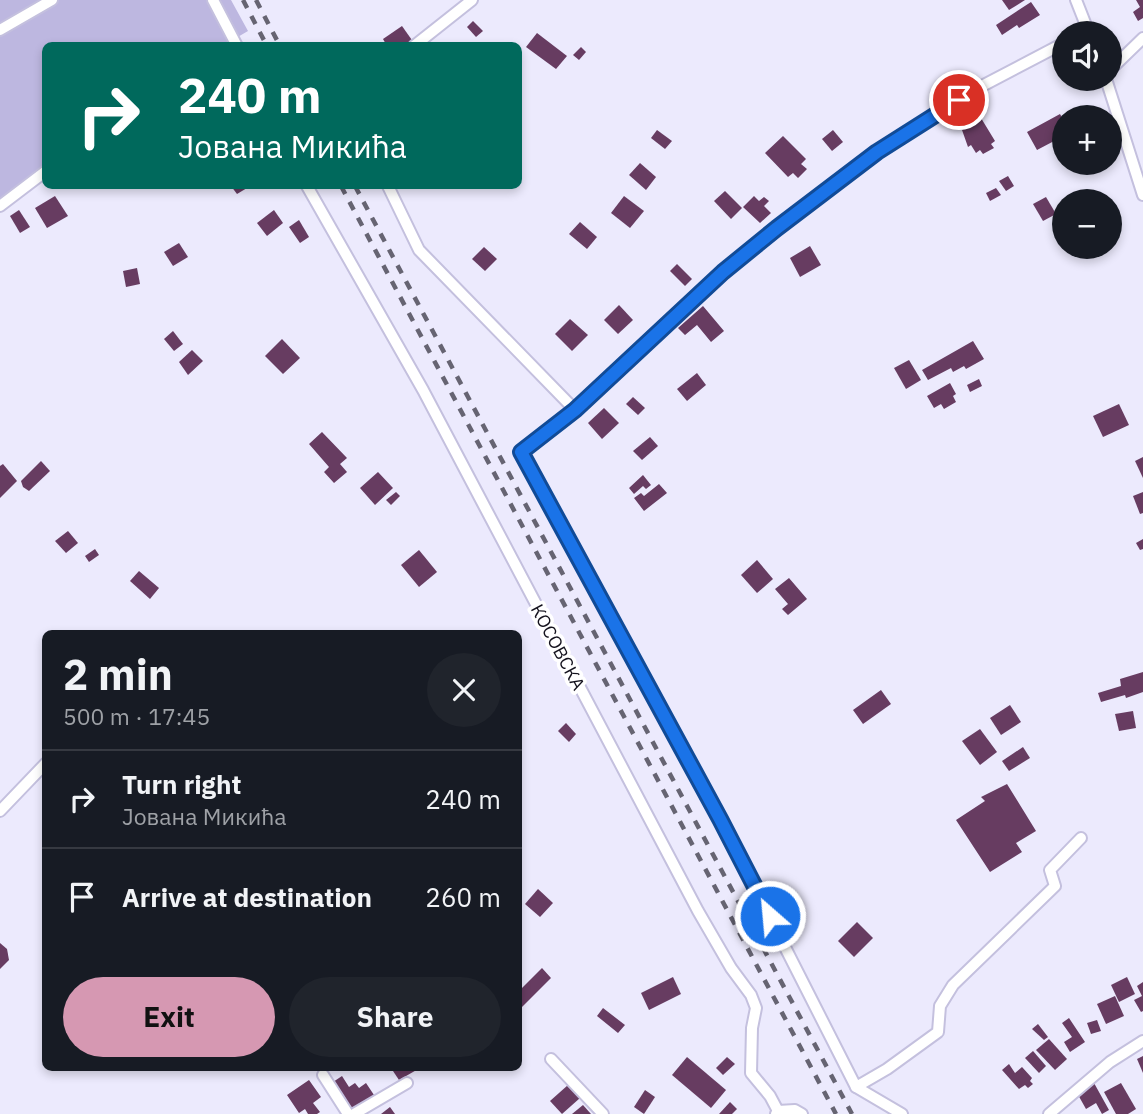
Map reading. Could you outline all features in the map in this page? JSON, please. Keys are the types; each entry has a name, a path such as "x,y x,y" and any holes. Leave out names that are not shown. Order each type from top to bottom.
{"street":[{"path":"0,30 52,0"},
{"path":"213,0 235,42"},
{"path":"419,42 472,0"},
{"path":"1076,0 1084,21"},
{"path":"1122,58 1143,38"},
{"path":"902,1114 856,1087 720,819 521,452 575,410 723,272 865,160 980,87 1052,49"},
{"path":"1110,91 1143,195"},
{"path":"0,206 42,174"},
{"name":"КОСОВСКА","path":"309,189 423,390 698,911 731,968 751,995 757,1008 752,1028 751,1073 770,1096 777,1113 795,1110 802,1114"},
{"path":"389,189 419,250 575,410"},
{"path":"0,811 42,767"},
{"path":"856,1087 887,1069 938,1032 940,1006 953,985 1055,886 1050,870 1082,838"},
{"path":"1049,1114 1110,1062 1143,1041"},
{"path":"551,1059 603,1114"},
{"path":"323,1075 348,1114"},
{"path":"354,1114 407,1083"}],"shaded area":[{"path":"0,0 231,0 248,31 229,42 42,42 42,166 0,199"}],"building":[{"path":"1002,0 1025,0 1009,10"},
{"path":"1136,0 1143,0 1143,18 1138,21 1133,12 1140,7"},
{"path":"1031,2 1040,15 1002,35 996,25"},
{"path":"473,21 483,31 476,37 467,27"},
{"path":"402,26 413,42 385,42 383,39"},
{"path":"537,33 567,56 556,69 526,47"},
{"path":"581,47 586,52 579,60 573,55"},
{"path":"981,118 995,141 991,144 994,148 983,154 980,150 976,153 971,145 968,147 962,130"},
{"path":"1052,118 1052,142 1037,150 1027,132"},
{"path":"657,130 672,141 665,149 651,138"},
{"path":"833,130 843,142 832,151 822,139"},
{"path":"783,136 806,159 801,164 807,169 798,178 793,173 788,177 765,153"},
{"path":"640,163 656,177 646,190 629,175"},
{"path":"1008,176 1014,186 1006,191 999,181"},
{"path":"996,188 1001,195 990,201 986,193"},
{"path":"725,191 742,208 731,219 714,201"},
{"path":"55,196 68,216 47,228 35,208"},
{"path":"624,196 644,211 630,228 611,213"},
{"path":"754,196 759,201 764,197 769,201 764,206 771,213 760,223 743,207"},
{"path":"1046,197 1052,207 1052,216 1043,221 1033,204"},
{"path":"19,210 30,227 20,233 10,216"},
{"path":"274,210 283,223 267,236 257,223"},
{"path":"299,220 309,237 300,243 289,227"},
{"path":"580,222 597,237 587,249 569,234"},
{"path":"179,243 188,257 173,266 164,252"},
{"path":"810,246 821,265 800,277 790,258"},
{"path":"484,247 497,259 485,271 472,259"},
{"path":"677,264 692,279 685,286 670,271"},
{"path":"137,268 140,284 126,287 123,271"},
{"path":"619,305 633,320 618,334 604,320"},
{"path":"703,306 724,331 711,342 697,325 685,335 678,328"},
{"path":"570,319 588,335 572,351 555,334"},
{"path":"173,331 183,344 174,351 164,339"},
{"path":"282,339 300,358 283,374 265,356"},
{"path":"973,341 984,359 966,369 964,366 953,372 951,368 928,380 922,370"},
{"path":"192,350 203,361 188,375 179,362"},
{"path":"909,360 921,380 906,389 894,368"},
{"path":"697,373 706,385 687,401 677,389"},
{"path":"979,379 982,386 970,392 967,385"},
{"path":"950,383 956,394 953,396 956,402 944,409 941,404 934,408 927,396"},
{"path":"633,397 645,408 638,415 626,404"},
{"path":"1119,404 1129,425 1103,437 1093,416"},
{"path":"604,408 619,423 602,439 588,423"},
{"path":"322,432 347,458 340,464 347,472 334,483 324,472 329,467 309,444"},
{"path":"650,437 658,446 642,460 633,451"},
{"path":"1143,457 1143,478 1135,461"},
{"path":"41,461 50,471 29,491 23,487 21,481"},
{"path":"3,464 17,481 0,498 0,466"},
{"path":"378,472 393,488 375,505 360,488"},
{"path":"643,475 651,485 646,489 643,486 634,494 629,488"},
{"path":"659,484 667,493 644,511 634,498 641,493 644,496"},
{"path":"396,492 400,496 391,505 386,500"},
{"path":"1143,492 1143,513 1140,514 1133,496"},
{"path":"68,531 78,543 66,553 55,541"},
{"path":"1143,539 1143,549 1140,550 1136,543"},
{"path":"95,549 99,555 89,562 85,556"},
{"path":"419,550 437,572 419,587 401,565"},
{"path":"757,560 773,579 757,593 741,575"},
{"path":"139,571 159,588 150,599 130,581"},
{"path":"789,578 807,599 788,615 782,609 788,604 775,589"},
{"path":"1143,672 1143,692 1101,702 1098,693 1121,686 1120,679"},
{"path":"881,690 891,704 863,724 853,710"},
{"path":"1010,705 1021,722 1001,735 990,718"},
{"path":"1133,711 1136,728 1119,731 1115,714"},
{"path":"566,723 576,734 569,742 558,731"},
{"path":"980,729 997,752 980,765 962,741"},
{"path":"1023,747 1030,758 1009,771 1002,761"},
{"path":"1007,784 1036,831 1016,843 1022,852 990,872 956,820 985,801 981,797"},
{"path":"538,889 553,903 540,917 525,904"},
{"path":"857,922 873,938 854,957 838,941"},
{"path":"0,943 7,949 9,960 0,969"},
{"path":"542,968 551,978 522,1007 522,988"},
{"path":"673,977 681,994 649,1010 641,993"},
{"path":"1127,977 1135,994 1119,1002 1111,985"},
{"path":"1143,982 1141,1012 1134,1000 1142,996 1137,986"},
{"path":"1115,996 1124,1016 1106,1024 1097,1004"},
{"path":"603,1008 625,1025 618,1033 597,1016"},
{"path":"1069,1018 1085,1042 1070,1052 1064,1042 1072,1037 1062,1023"},
{"path":"1097,1020 1101,1031 1091,1034 1087,1023"},
{"path":"1038,1024 1048,1037 1044,1040 1032,1029"},
{"path":"1049,1039 1067,1059 1055,1070 1036,1050"},
{"path":"1033,1051 1046,1066 1039,1073 1025,1058"},
{"path":"1143,1056 1143,1073 1137,1059"},
{"path":"687,1057 726,1090 711,1108 672,1075"},
{"path":"727,1057 735,1064 723,1075 716,1068"},
{"path":"1009,1064 1015,1073 1022,1067 1032,1078 1030,1081 1033,1084 1019,1089 1002,1070"},
{"path":"393,1071 415,1071 399,1080"},
{"path":"342,1076 349,1087 355,1083 359,1088 366,1083 374,1095 368,1099 371,1103 353,1114 330,1084"},
{"path":"309,1080 321,1097 313,1103 320,1112 317,1114 308,1114 305,1109 299,1113 287,1095"},
{"path":"1094,1083 1109,1110 1102,1114 1096,1103 1086,1109 1077,1093"},
{"path":"1121,1083 1136,1109 1128,1114 1116,1114 1104,1092"},
{"path":"568,1085 580,1098 562,1114 550,1101"},
{"path":"645,1090 655,1097 644,1114 634,1107"},
{"path":"730,1102 737,1109 732,1114 719,1114"},
{"path":"583,1105 591,1114 572,1114"},
{"path":"390,1107 395,1114 381,1114"}],"railway":[{"path":"243,0 265,42"},
{"path":"256,0 278,42"},
{"path":"343,189 836,1114"},
{"path":"357,189 852,1114"}],"route":[{"path":"770,916 521,452 575,410 723,272 777,228 877,152 959,100"}]}
